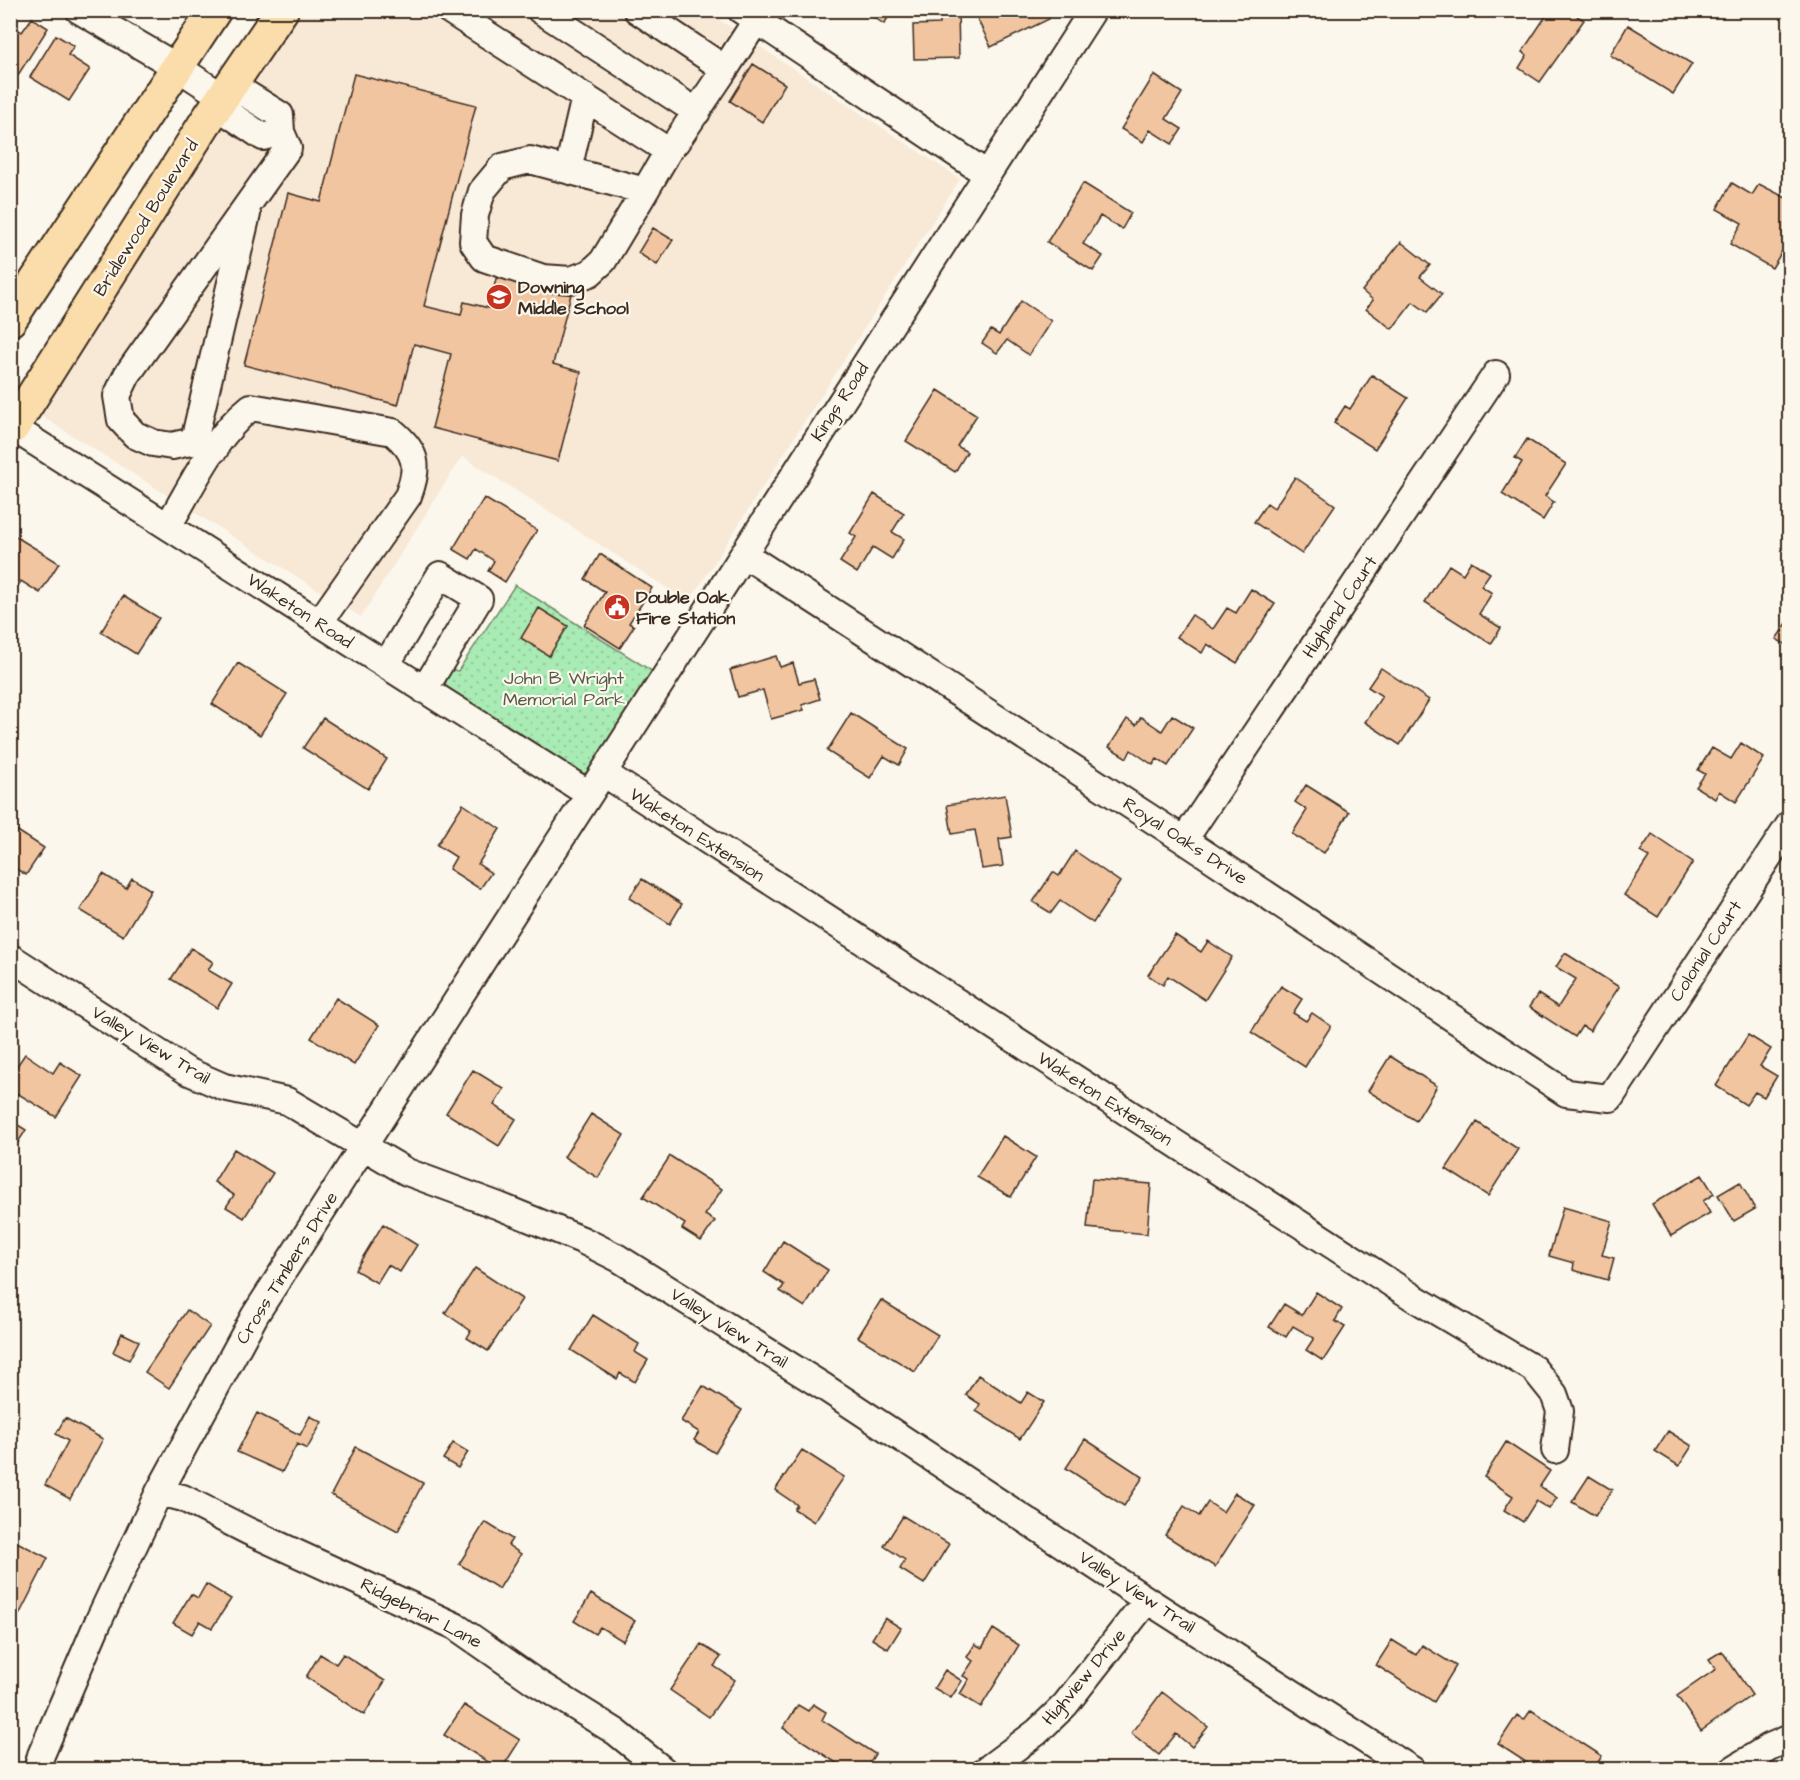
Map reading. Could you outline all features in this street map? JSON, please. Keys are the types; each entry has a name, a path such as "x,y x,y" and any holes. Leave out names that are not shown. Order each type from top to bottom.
{"main road":[{"path":"10,320 215,10"},
{"name":"Bridlewood Boulevard","path":"12,426 223,97 282,10"}],"street":[{"path":"79,10 177,67 223,97 243,92 280,115 281,132 288,148 127,375 117,396 121,420 135,435 153,443 172,446 204,445 251,407 393,432 408,444 414,461 415,477 408,496 319,623"},
{"path":"449,10 662,147 670,148"},
{"path":"540,10 697,112"},
{"path":"637,10 725,69"},
{"name":"Kings Road","path":"589,794 605,774 1093,10"},
{"path":"645,191 530,160 502,167 482,191 474,215 473,242 484,258 543,278 571,280 590,273 603,261 645,191 670,148 725,69 749,16 987,174"},
{"path":"568,170 585,97"},
{"path":"168,526 204,445 250,201"},
{"name":"Highland Court","path":"1184,840 1496,374"},
{"name":"Waketon Road","path":"12,426 589,794"},
{"name":"Royal Oaks Drive","path":"745,555 1184,840 1566,1093 1610,1098 1622,1078"},
{"path":"386,665 440,575 479,599 424,690"},
{"name":"Waketon Extension","path":"605,774 1411,1296 1534,1369 1554,1394 1560,1411 1555,1450"},
{"name":"Cross Timbers Drive","path":"37,1770 98,1622 159,1492 255,1315 589,794"},
{"name":"Colonial Court","path":"1622,1078 1790,824"},
{"name":"Valley View Trail","path":"10,957 187,1071 225,1087 287,1101 407,1172 499,1206 582,1240 618,1258 824,1387 1147,1600 1412,1770"},
{"name":"Ridgebriar Lane","path":"159,1492 183,1498 248,1531 455,1626 534,1681 616,1732 663,1770"},
{"name":"Highview Drive","path":"986,1770 1037,1732 1065,1705 1147,1600"},
{"path":"1732,1770 1769,1747 1790,1738"}],"shaded area":[{"name":"Downing Middle School","path":"296,11 706,11 960,179 689,602 462,456 361,617 38,414"}],"green space":[{"name":"John B Wright Memorial Park","path":"515,585 658,675 594,770 583,774 445,686 448,669 458,671"}],"building":[{"path":"863,10 893,10 884,24"},
{"path":"939,10 958,10 959,58 914,59 913,25 940,24"},
{"path":"973,10 1045,10 1049,19 991,47"},
{"path":"1550,10 1581,10 1577,16 1584,20 1540,82 1519,68 1527,55 1522,52"},
{"path":"32,18 48,28 18,75 10,70 10,25 22,32"},
{"path":"1628,25 1692,64 1673,94 1610,55"},
{"path":"56,35 74,46 68,55 90,69 69,101 30,77"},
{"path":"753,64 785,84 762,122 730,101"},
{"name":"Downing Middle School","path":"354,74 476,105 424,306 461,315 464,302 489,308 497,275 571,294 553,364 581,372 558,461 432,428 451,354 414,344 398,405 244,365 288,193 321,202"},
{"path":"1154,75 1182,93 1166,119 1182,129 1172,144 1150,130 1143,142 1121,129"},
{"path":"1083,183 1131,213 1122,229 1100,216 1083,244 1103,256 1093,271 1047,242"},
{"path":"1732,183 1752,195 1759,184 1790,200 1790,238 1772,268 1730,244 1742,223 1717,209"},
{"path":"653,228 673,240 657,265 638,253"},
{"path":"1401,242 1430,265 1420,277 1442,294 1427,312 1413,302 1392,329 1366,309 1373,300 1362,291"},
{"path":"1021,301 1051,321 1029,355 1007,340 997,353 982,343 991,330 999,335"},
{"path":"1372,375 1408,398 1375,449 1334,423 1345,406 1350,409"},
{"path":"938,390 977,415 957,446 967,452 955,472 906,441"},
{"path":"1527,439 1566,464 1545,496 1554,502 1543,520 1502,494 1522,462 1515,458"},
{"path":"1295,477 1335,505 1302,554 1254,522 1267,503 1274,508"},
{"path":"874,494 904,513 892,532 904,539 892,559 873,547 857,573 840,562 856,537 850,533"},
{"path":"484,498 537,530 505,582 488,571 494,561 476,549 470,559 453,549"},
{"path":"10,533 59,563 40,593 21,581 18,586 10,582"},
{"name":"Double Oak Fire Station","path":"600,554 652,588 629,623 634,626 620,648 584,625 605,592 585,579"},
{"path":"1471,561 1490,573 1481,586 1492,593 1479,614 1501,628 1491,644 1425,602 1449,565 1463,574"},
{"path":"1251,589 1275,604 1237,663 1207,644 1202,653 1177,637 1192,615 1213,629 1227,608 1236,613"},
{"path":"123,596 159,618 136,654 101,632"},
{"path":"539,608 568,626 549,656 521,638"},
{"path":"1790,619 1790,647 1776,639"},
{"path":"776,656 780,667 793,663 799,683 814,679 820,699 802,705 804,710 771,719 763,690 738,697 730,670"},
{"path":"238,663 287,694 260,735 212,704"},
{"path":"1381,668 1429,700 1400,745 1365,722 1382,696 1368,687"},
{"path":"851,713 908,749 899,765 884,756 870,778 827,751"},
{"path":"1172,715 1193,728 1168,766 1157,759 1153,765 1131,750 1127,758 1109,747 1127,719 1136,725 1141,717 1162,731"},
{"path":"323,718 387,759 368,789 303,748"},
{"path":"1741,743 1764,758 1736,802 1719,791 1715,799 1696,787 1705,774 1698,770 1712,748 1731,759"},
{"path":"1306,785 1349,812 1324,853 1292,834 1307,810 1295,802"},
{"path":"1005,795 1012,837 999,839 1003,866 982,869 975,830 952,834 947,805"},
{"path":"463,804 500,829 478,864 491,873 480,889 449,869 456,857 437,845"},
{"path":"10,826 44,848 26,875 10,865"},
{"path":"1652,834 1693,862 1658,917 1624,895 1649,857 1640,852"},
{"path":"1075,851 1120,882 1093,923 1060,901 1051,913 1033,902 1053,872 1059,876"},
{"path":"103,874 126,888 132,878 151,890 123,936 80,910"},
{"path":"642,879 682,904 670,924 629,898"},
{"path":"1175,935 1201,952 1208,941 1232,957 1205,1000 1168,976 1163,985 1148,975"},
{"path":"191,948 213,962 208,970 232,984 217,1008 171,979"},
{"path":"1565,953 1619,987 1590,1031 1582,1026 1575,1037 1529,1007 1538,994 1558,1007 1576,979 1556,967"},
{"path":"1281,986 1302,999 1293,1013 1306,1021 1312,1013 1331,1026 1305,1067 1251,1032"},
{"path":"336,998 379,1025 354,1065 311,1038"},
{"path":"1748,1035 1771,1049 1760,1066 1777,1076 1764,1097 1755,1092 1746,1105 1716,1086"},
{"path":"25,1054 53,1073 60,1062 82,1076 56,1117 17,1093 10,1103 10,1076"},
{"path":"1390,1056 1437,1086 1416,1121 1368,1091"},
{"path":"473,1070 504,1089 494,1105 516,1119 499,1146 446,1113"},
{"path":"591,1114 624,1135 598,1178 564,1157"},
{"path":"10,1120 26,1130 13,1150 10,1148"},
{"path":"1477,1122 1518,1149 1488,1196 1446,1169"},
{"path":"1003,1136 1036,1157 1011,1197 977,1177"},
{"path":"234,1149 273,1173 244,1218 226,1207 234,1195 214,1182"},
{"path":"670,1156 722,1189 705,1215 715,1221 701,1241 682,1229 685,1224 643,1197"},
{"path":"1702,1175 1714,1194 1703,1201 1710,1213 1671,1236 1652,1204"},
{"path":"1092,1179 1151,1184 1147,1234 1087,1228"},
{"path":"1740,1182 1755,1209 1734,1221 1718,1195"},
{"path":"1563,1207 1612,1221 1602,1255 1614,1258 1608,1280 1573,1270 1574,1263 1549,1256"},
{"path":"383,1224 417,1245 400,1272 388,1265 377,1283 355,1270"},
{"path":"783,1241 828,1270 805,1307 780,1291 784,1285 764,1272"},
{"path":"475,1268 522,1299 488,1351 467,1338 471,1331 445,1313"},
{"path":"1316,1292 1342,1309 1335,1321 1345,1327 1323,1361 1306,1350 1314,1338 1293,1326 1286,1337 1269,1327 1284,1304 1302,1315"},
{"path":"881,1300 938,1335 915,1372 858,1337"},
{"path":"187,1310 210,1326 169,1388 145,1372"},
{"path":"593,1315 639,1344 635,1352 648,1360 635,1382 620,1373 617,1379 571,1350"},
{"path":"122,1333 139,1341 129,1360 113,1352"},
{"path":"978,1375 1021,1403 1028,1392 1044,1402 1020,1439 976,1411 980,1404 966,1395"},
{"path":"703,1386 742,1410 715,1453 694,1440 699,1432 681,1421"},
{"path":"257,1413 300,1435 310,1416 322,1422 307,1449 297,1444 282,1472 237,1452"},
{"path":"65,1418 103,1439 70,1499 45,1485 68,1441 56,1434"},
{"path":"1668,1431 1692,1446 1679,1466 1655,1451"},
{"path":"1085,1439 1143,1477 1124,1506 1066,1468"},
{"path":"1506,1442 1550,1471 1540,1486 1557,1498 1549,1509 1536,1501 1523,1522 1504,1510 1513,1496 1484,1477"},
{"path":"453,1443 468,1452 458,1468 443,1459"},
{"path":"356,1447 423,1483 398,1531 331,1495"},
{"path":"802,1450 844,1477 814,1522 794,1509 797,1505 775,1490"},
{"path":"1589,1476 1612,1490 1595,1516 1572,1502"},
{"path":"1235,1493 1255,1505 1215,1567 1165,1535 1184,1506 1199,1516 1208,1502 1223,1512"},
{"path":"903,1516 949,1544 924,1584 900,1569 905,1560 884,1546"},
{"path":"485,1522 512,1539 508,1545 521,1554 499,1589 459,1564"},
{"path":"17,1542 48,1558 18,1617 10,1613 10,1555"},
{"path":"206,1584 231,1599 212,1628 200,1621 192,1634 173,1623 191,1594 198,1598"},
{"path":"591,1594 635,1621 623,1641 600,1627 595,1634 574,1621"},
{"path":"885,1618 901,1628 888,1649 872,1639"},
{"path":"993,1629 1019,1645 981,1707 960,1694 969,1679 963,1676 973,1661 967,1657 975,1644 982,1648"},
{"path":"1392,1640 1416,1655 1422,1645 1456,1666 1434,1702 1376,1665"},
{"path":"701,1644 721,1657 714,1666 735,1680 709,1717 670,1690"},
{"path":"1722,1651 1752,1695 1701,1731 1677,1696 1716,1669 1709,1659"},
{"path":"320,1654 336,1664 343,1654 385,1681 364,1715 306,1677"},
{"path":"945,1670 962,1681 951,1698 934,1688"},
{"path":"1162,1692 1208,1727 1192,1747 1176,1734 1159,1755 1131,1733"},
{"path":"813,1704 826,1712 822,1720 875,1754 865,1770 847,1770 783,1728 798,1705 808,1711"},
{"path":"464,1705 520,1740 501,1770 444,1735"},
{"path":"1531,1710 1602,1756 1593,1770 1538,1770 1498,1744 1517,1715 1524,1720"}],"place":[{"name":"Downing Middle School","path":"499,297"},
{"name":"Double Oak Fire Station","path":"617,607"}]}
